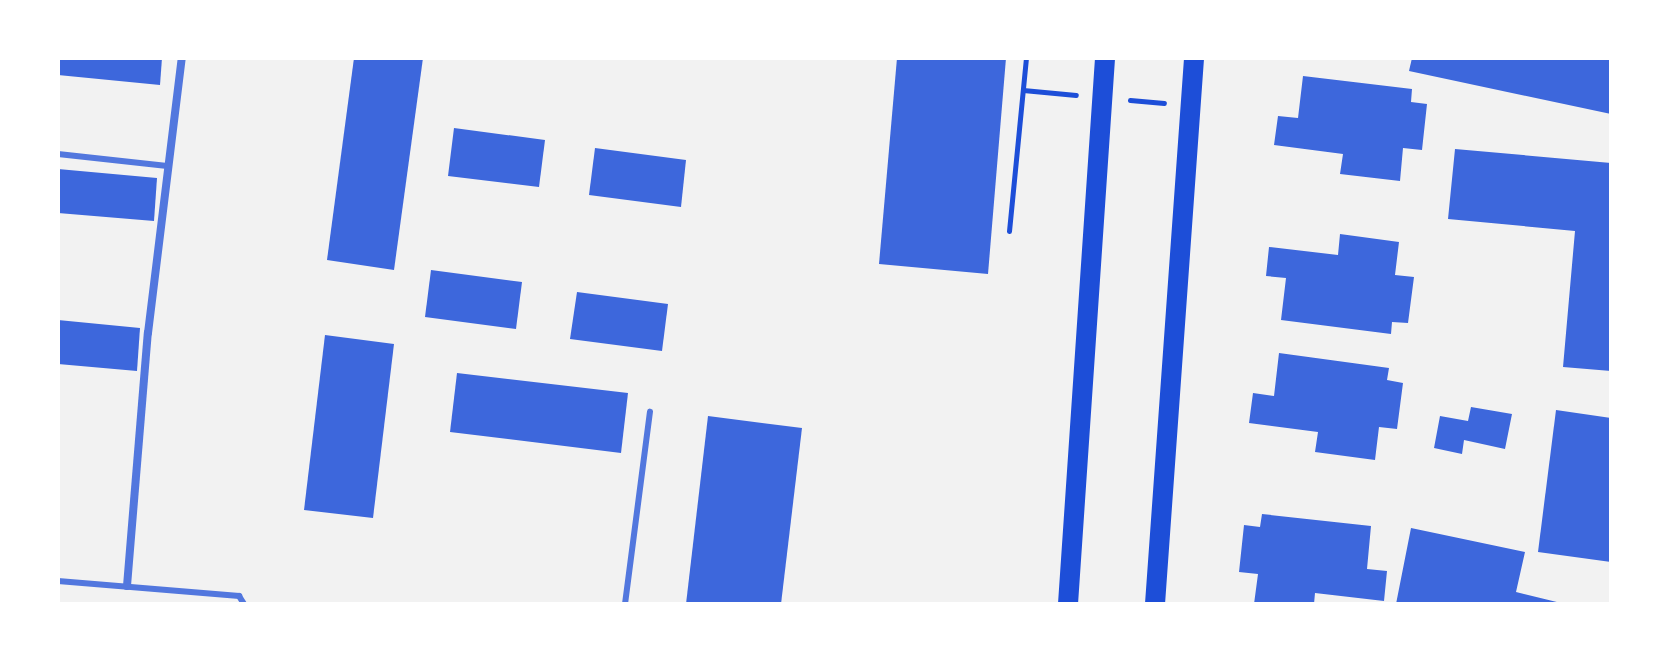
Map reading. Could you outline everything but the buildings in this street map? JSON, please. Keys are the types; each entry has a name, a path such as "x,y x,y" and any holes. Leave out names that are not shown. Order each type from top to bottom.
{"main road":[{"path":"1068,604 1105,58"},
{"path":"1155,604 1194,58"}],"street":[{"path":"127,586 167,166 182,58"}],"lane":[{"path":"58,154 167,166"},
{"path":"625,604 650,412"},
{"path":"58,581 239,596 244,604"}],"path":[{"path":"1009,231 1026,58"}]}
